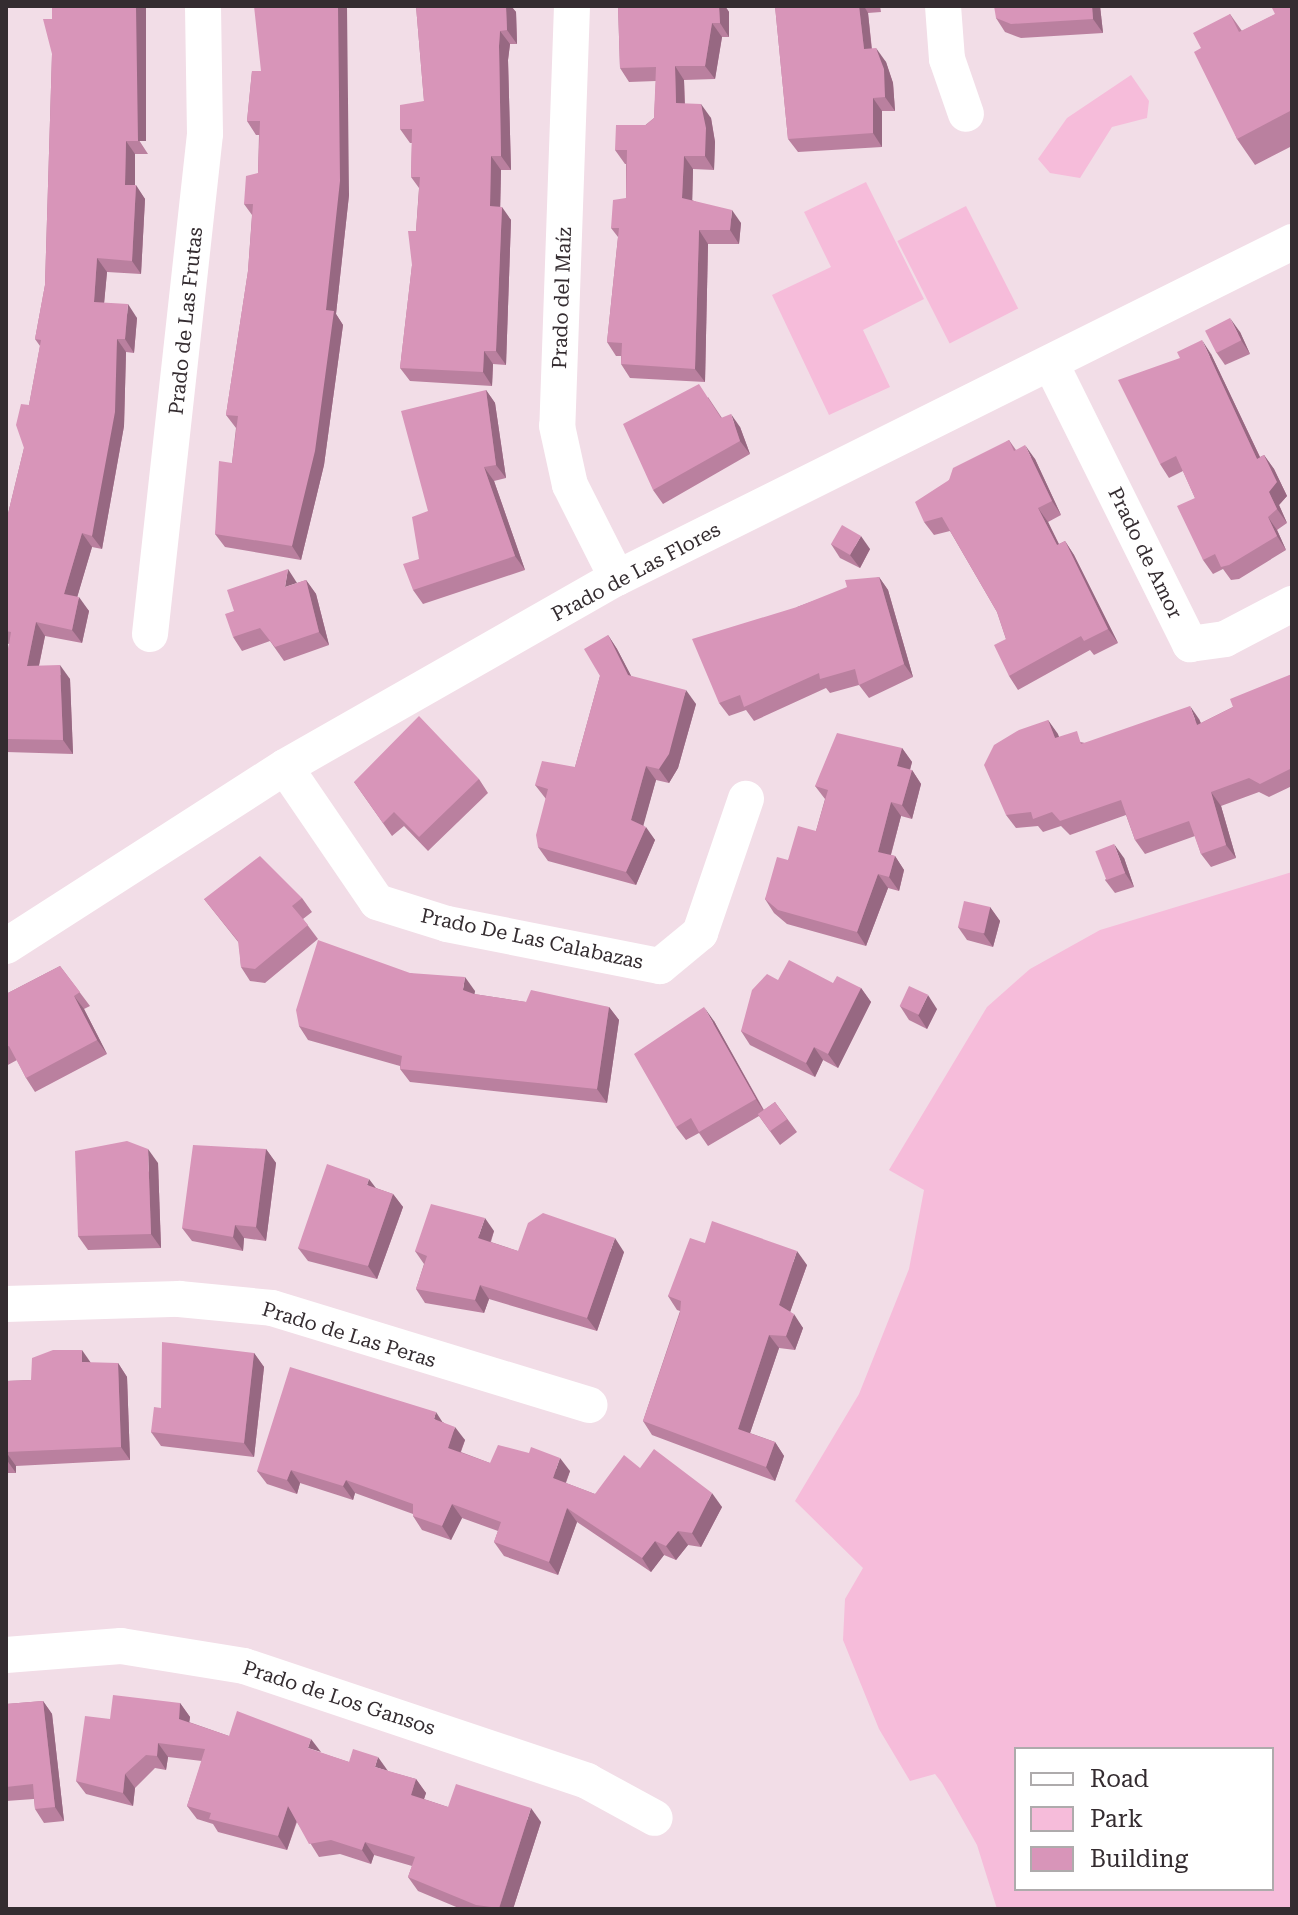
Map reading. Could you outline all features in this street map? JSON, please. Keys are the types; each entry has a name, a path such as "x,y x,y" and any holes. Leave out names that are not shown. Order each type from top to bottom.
{"street":[{"name":"Prado de Las Frutas","path":"150,634 205,134 203,6"},
{"name":"Prado del Maíz","path":"572,6 557,426 570,485 617,578"},
{"path":"943,6 947,59 966,114"},
{"name":"Prado de Las Flores","path":"6,946 285,767 617,578 1292,242"},
{"name":"Prado de Amor","path":"1051,364 1190,644 1225,639 1292,604"},
{"name":"Prado De Las Calabazas","path":"285,767 377,902 447,924 660,966 700,933 746,799"},
{"name":"Prado de Las Peras","path":"6,1304 179,1299 272,1308 590,1405"},
{"name":"Prado de Los Gansos","path":"6,1655 121,1646 244,1666 587,1781 655,1818"}],"green space":[{"path":"1131,75 1149,101 1147,118 1112,127 1080,178 1050,173 1038,159 1067,118"},
{"path":"866,182 924,299 863,330 890,387 829,415 772,295 831,267 804,212"},
{"path":"966,206 1018,308 950,343 897,241"},
{"path":"1292,872 1292,1909 997,1909 977,1845 942,1783 935,1774 910,1781 879,1729 843,1640 845,1599 863,1568 795,1501 859,1394 909,1269 924,1190 889,1170 987,1007 1030,969 1100,930"}],"building":[{"path":"52,6 136,6 138,141 126,141 125,185 136,185 132,261 97,258 94,302 128,304 125,339 117,339 115,412 92,536 82,533 64,594 79,597 72,630 36,622 27,666 60,665 63,740 6,739 6,663 11,632 6,631 6,522 24,448 16,425 21,404 29,405 41,340 35,339 45,285 52,54 43,19 52,19"},
{"path":"254,6 338,6 340,181 326,310 334,311 315,451 292,546 215,534 219,461 232,463 238,416 226,415 248,271 253,204 244,204 246,176 258,173 260,121 247,121 252,71 261,71"},
{"path":"416,6 506,6 507,30 500,31 499,46 501,156 491,156 490,206 502,207 496,351 484,351 483,372 400,368 412,265 408,231 416,231 420,177 411,177 412,129 400,129 400,105 424,101"},
{"path":"618,6 719,6 720,23 712,23 705,66 675,66 676,103 701,104 706,128 705,156 684,156 682,198 732,210 730,230 699,230 695,369 621,364 622,343 607,342 619,228 611,228 613,200 626,198 627,150 615,150 616,125 646,125 654,118 656,67 620,68"},
{"path":"775,6 859,6 864,49 876,48 884,69 885,97 873,98 873,133 788,139"},
{"path":"994,6 1092,6 1093,19 1011,24 996,18"},
{"path":"1271,6 1292,6 1292,110 1237,139 1194,52 1201,48 1193,33 1230,14 1239,32 1275,14"},
{"path":"1230,318 1241,340 1216,353 1205,331"},
{"path":"1202,340 1257,459 1264,455 1277,482 1269,492 1277,509 1268,517 1277,536 1221,567 1215,554 1203,560 1177,506 1195,498 1176,456 1160,464 1118,380 1180,358 1177,352"},
{"path":"699,384 721,418 731,414 740,441 653,490 623,424"},
{"path":"486,390 496,465 484,467 515,556 413,590 403,564 419,559 412,517 428,511 401,411"},
{"path":"1009,440 1014,451 1025,445 1052,501 1038,508 1057,545 1065,541 1108,629 1084,641 1081,636 1009,676 994,645 1006,639 997,612 942,517 924,522 915,502 949,480 953,468"},
{"path":"842,525 861,536 850,555 831,544"},
{"path":"288,569 285,587 306,580 319,632 275,647 260,628 233,637 225,614 234,611 227,590"},
{"path":"879,577 904,664 859,685 855,669 820,679 819,673 744,707 740,695 719,703 692,639 797,607 847,587 845,580"},
{"path":"608,635 628,675 686,690 669,754 659,769 646,766 631,820 646,827 626,872 538,847 536,835 548,789 535,785 542,761 575,767 600,676 584,649"},
{"path":"1292,674 1292,768 1260,784 1249,778 1211,792 1226,845 1201,854 1189,821 1135,840 1121,800 1060,821 1052,812 1033,819 1031,812 1006,815 984,765 994,745 1019,730 1048,720 1055,738 1077,731 1081,744 1190,706 1197,725 1233,707 1230,699"},
{"path":"419,716 479,779 419,837 394,812 383,823 354,782"},
{"path":"837,733 902,748 897,766 912,770 902,805 891,802 878,852 895,856 889,877 878,874 857,932 778,910 765,899 777,857 788,860 798,826 816,831 828,790 815,786"},
{"path":"1114,844 1125,873 1106,880 1095,851"},
{"path":"260,856 302,898 292,906 308,925 255,969 241,967 238,941 204,899"},
{"path":"964,901 990,907 984,933 958,927"},
{"path":"318,940 410,973 465,977 463,990 474,994 526,1002 531,990 609,1007 597,1089 400,1069 402,1056 299,1026 296,1010"},
{"path":"789,960 833,983 837,976 861,988 828,1054 814,1047 806,1063 741,1031 752,990 767,974 778,980"},
{"path":"60,966 80,992 74,996 97,1040 26,1078 9,1046 6,1047 6,994"},
{"path":"909,986 928,995 919,1015 900,1006"},
{"path":"704,1007 756,1099 699,1132 691,1118 676,1127 634,1054"},
{"path":"775,1102 787,1119 770,1131 758,1114"},
{"path":"127,1141 148,1149 151,1234 78,1236 75,1151"},
{"path":"193,1145 266,1149 256,1227 235,1225 233,1237 182,1228"},
{"path":"327,1164 369,1179 367,1185 393,1194 368,1266 298,1248"},
{"path":"431,1204 485,1218 478,1238 518,1251 528,1223 543,1213 615,1238 587,1318 480,1285 475,1300 416,1289 427,1256 415,1251"},
{"path":"712,1221 797,1251 779,1305 794,1314 786,1336 769,1335 738,1429 775,1442 766,1467 643,1421 680,1313 681,1301 668,1296 690,1238 705,1243"},
{"path":"162,1342 254,1353 244,1443 151,1432 154,1407 161,1408"},
{"path":"53,1350 82,1350 82,1362 118,1363 121,1447 6,1452 6,1381 31,1380 32,1358"},
{"path":"290,1367 436,1412 434,1419 455,1427 448,1448 490,1463 498,1445 529,1453 531,1447 560,1458 553,1478 595,1494 624,1455 640,1468 654,1449 712,1493 692,1533 678,1531 666,1546 655,1541 642,1558 567,1508 549,1562 494,1542 501,1522 452,1504 442,1526 413,1516 413,1504 346,1480 343,1486 291,1470 287,1480 257,1471"},
{"path":"113,1695 180,1703 179,1719 229,1736 237,1711 311,1739 308,1748 349,1762 353,1749 378,1757 375,1767 416,1779 411,1795 448,1807 456,1784 531,1808 499,1908 476,1905 408,1877 415,1857 365,1842 362,1850 331,1840 309,1844 288,1806 278,1836 209,1819 211,1813 187,1806 205,1749 158,1743 157,1756 146,1755 125,1774 123,1793 76,1781 85,1716 110,1719"},
{"path":"43,1701 55,1807 35,1809 33,1784 6,1787 6,1704"}]}
